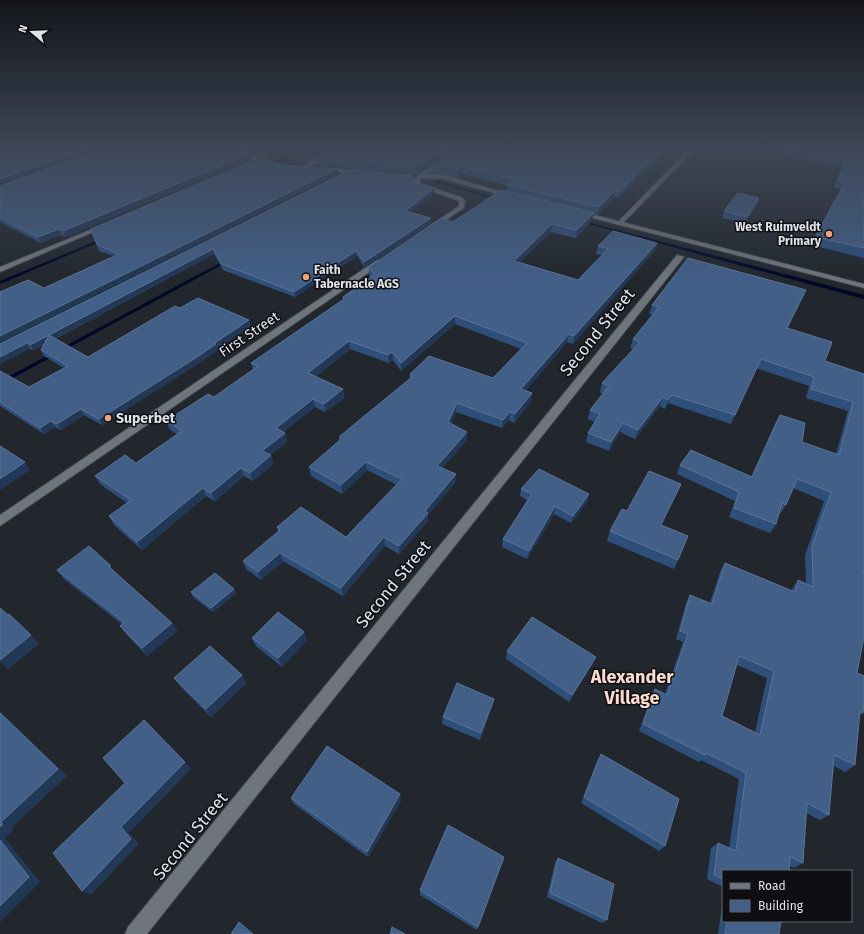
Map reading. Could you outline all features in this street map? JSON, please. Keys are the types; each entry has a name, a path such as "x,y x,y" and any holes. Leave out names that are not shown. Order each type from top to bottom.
{"street":[{"path":"425,232 462,207 463,204 459,198 442,193"},
{"path":"500,193 520,198"},
{"path":"619,224 650,193"},
{"path":"573,212 864,286"},
{"path":"0,270 108,224"},
{"name":"Second Street","path":"135,934 680,257"},
{"name":"First Street","path":"0,521 386,258"}],"building":[{"path":"0,193 156,193 63,231 59,229 38,237 0,218"},
{"path":"177,193 289,193 0,336 0,292 28,280 44,288 119,254 97,245 91,229"},
{"path":"305,193 429,193 405,211 431,218 364,262 356,251 294,292 222,264 213,249 30,345 27,343 0,357 0,344"},
{"path":"497,193 511,193 594,213 577,230 552,224 514,261 578,280 608,249 598,246 613,231 657,243 574,336 569,334 521,389 532,393 515,414 510,412 503,420 457,403 448,422 467,432 437,466 456,474 425,511 428,513 399,546 384,537 341,588 280,553 258,572 243,561 280,530 277,527 301,507 346,537 402,479 366,462 341,485 309,467 340,440 340,436 412,377 410,374 429,356 493,378 527,343 455,316 401,363 392,352 388,355 349,341 308,373 343,389 324,404 313,399 276,428 285,433 262,451 271,455 250,473 241,468 211,493 203,488 137,542 109,516 131,500 95,476 125,455 136,463 182,431 166,421 208,394 214,397 258,366 251,363 344,299 343,297 374,275 369,267 441,218 453,222"},
{"path":"539,193 613,193 599,207"},
{"path":"738,193 759,198 747,217 724,211"},
{"path":"839,193 864,193 864,248 815,237"},
{"path":"688,258 806,290 787,328 832,342 825,361 864,374 864,637 857,673 864,676 863,713 860,711 855,765 834,755 829,815 807,803 803,863 790,857 789,870 722,870 722,879 714,875 718,843 736,851 746,773 706,753 705,755 643,724 655,689 667,695 688,634 680,631 690,595 712,604 725,563 795,592 798,580 813,587 812,546 831,492 797,479 786,505 782,503 776,524 734,508 739,492 680,465 691,450 752,477 780,415 805,423 802,442 839,455 853,402 811,389 814,377 761,359 735,415 672,395 668,400 663,397 638,430 623,423 611,442 588,433 600,414 590,410 609,386 602,383 640,342 633,339 659,307 652,305","holes":["739,656 774,671 760,735 722,716"]},
{"path":"198,298 249,320 194,359 99,419 81,409 57,424 51,421 40,428 0,402 0,371 29,387 68,366 41,350 49,335 88,357 175,306 180,308"},
{"path":"0,446 25,462 0,479"},
{"path":"539,469 589,494 573,516 555,506 529,551 503,539 532,494 521,489"},
{"path":"649,471 681,484 661,525 688,536 678,560 610,531 622,509 627,511"},
{"path":"89,546 111,566 109,567 172,623 142,648 120,626 124,622 57,570"},
{"path":"215,573 234,589 211,608 191,592"},
{"path":"0,608 8,615 9,614 31,635 0,660"},
{"path":"278,612 304,632 278,658 252,638"},
{"path":"532,617 596,657 572,695 507,651"},
{"path":"210,646 242,675 206,709 174,678"},
{"path":"457,683 494,699 481,733 443,717"},
{"path":"0,713 58,769 1,822 3,824 0,827"},
{"path":"144,720 185,762 121,827 131,839 82,891 53,853 125,783 103,758"},
{"path":"327,746 400,794 367,852 291,798"},
{"path":"601,754 679,799 665,846 584,797"},
{"path":"448,825 504,857 478,927 420,890"},
{"path":"0,840 29,877 0,906"},
{"path":"558,858 614,884 607,920 550,893"},
{"path":"239,922 253,934 231,934"},
{"path":"727,922 781,922 779,934 725,934"},
{"path":"392,927 405,934 390,934"}],"waterway":[{"path":"476,193 499,199"},
{"path":"582,221 864,297"},
{"path":"0,283 105,239"},
{"path":"0,383 229,260"}],"place":[{"name":"West Ruimveldt Primary","path":"829,234"},
{"name":"Faith Tabernacle AGS","path":"306,277"},
{"name":"Superbet","path":"108,418"}],"district":[{"name":"Alexander Village","path":"632,687"}]}
